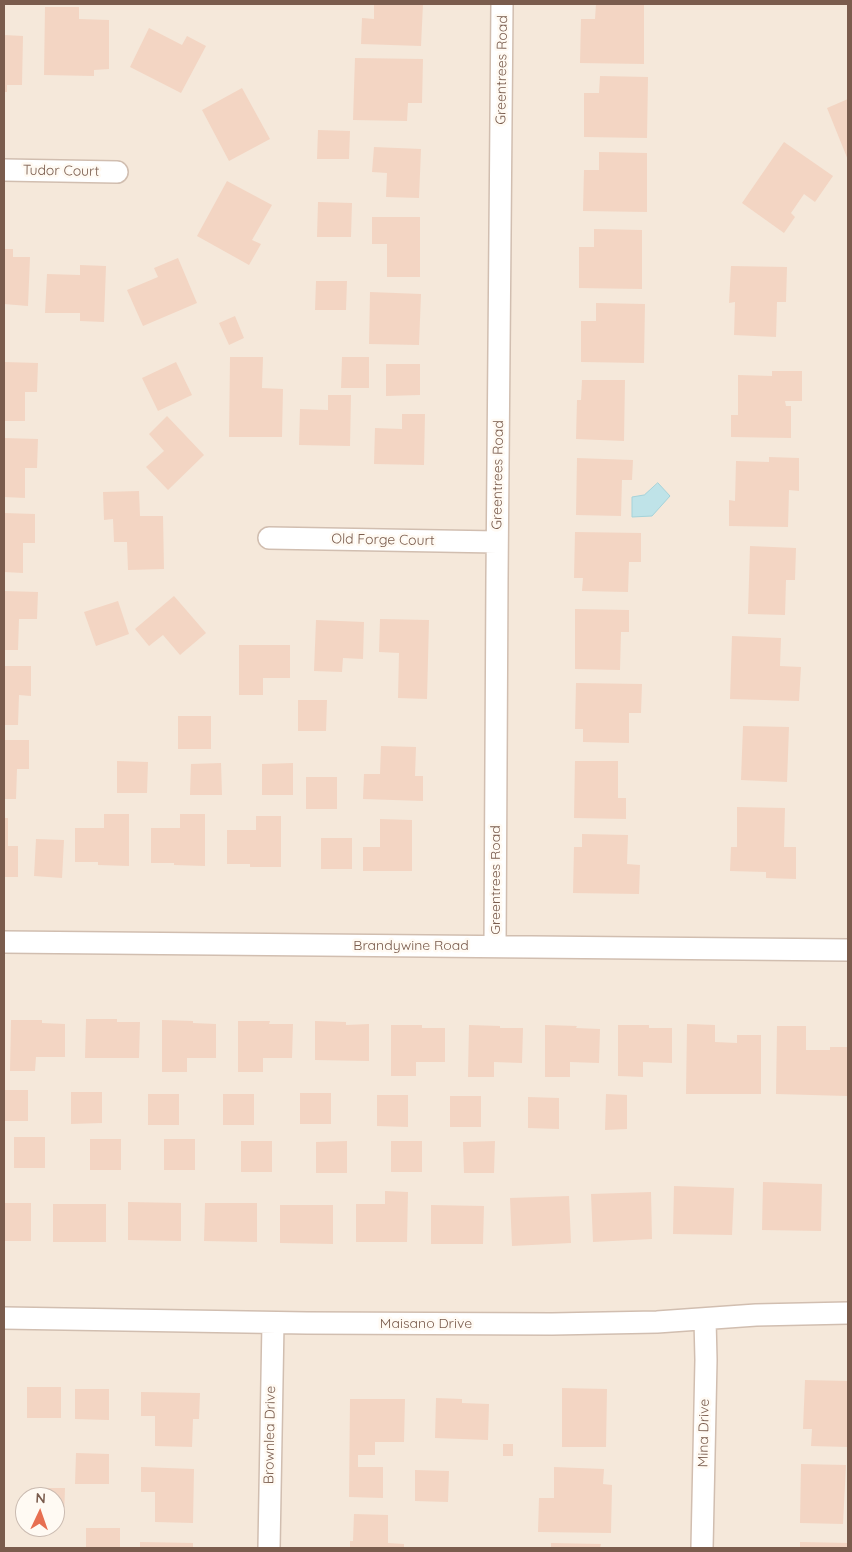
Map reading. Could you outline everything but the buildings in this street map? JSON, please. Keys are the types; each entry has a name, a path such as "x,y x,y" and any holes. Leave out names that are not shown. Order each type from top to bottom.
{"street":[{"name":"Greentrees Road","path":"495,946 502,4"},
{"name":"Tudor Court","path":"4,170 117,172"},
{"name":"Old Forge Court","path":"269,538 497,542"},
{"name":"Brandywine Road","path":"4,942 848,950"},
{"name":"Maisano Drive","path":"4,1318 570,1324 649,1322 756,1315 848,1313"},
{"name":"Mina Drive","path":"702,1548 706,1360 705,1319"},
{"name":"Brownlea Drive","path":"268,1548 273,1322"}],"shaded area":[{"path":"4,4 848,4 848,1548 4,1548"}],"water":[{"path":"658,483 670,496 652,516 632,517 632,497 644,495"}]}
